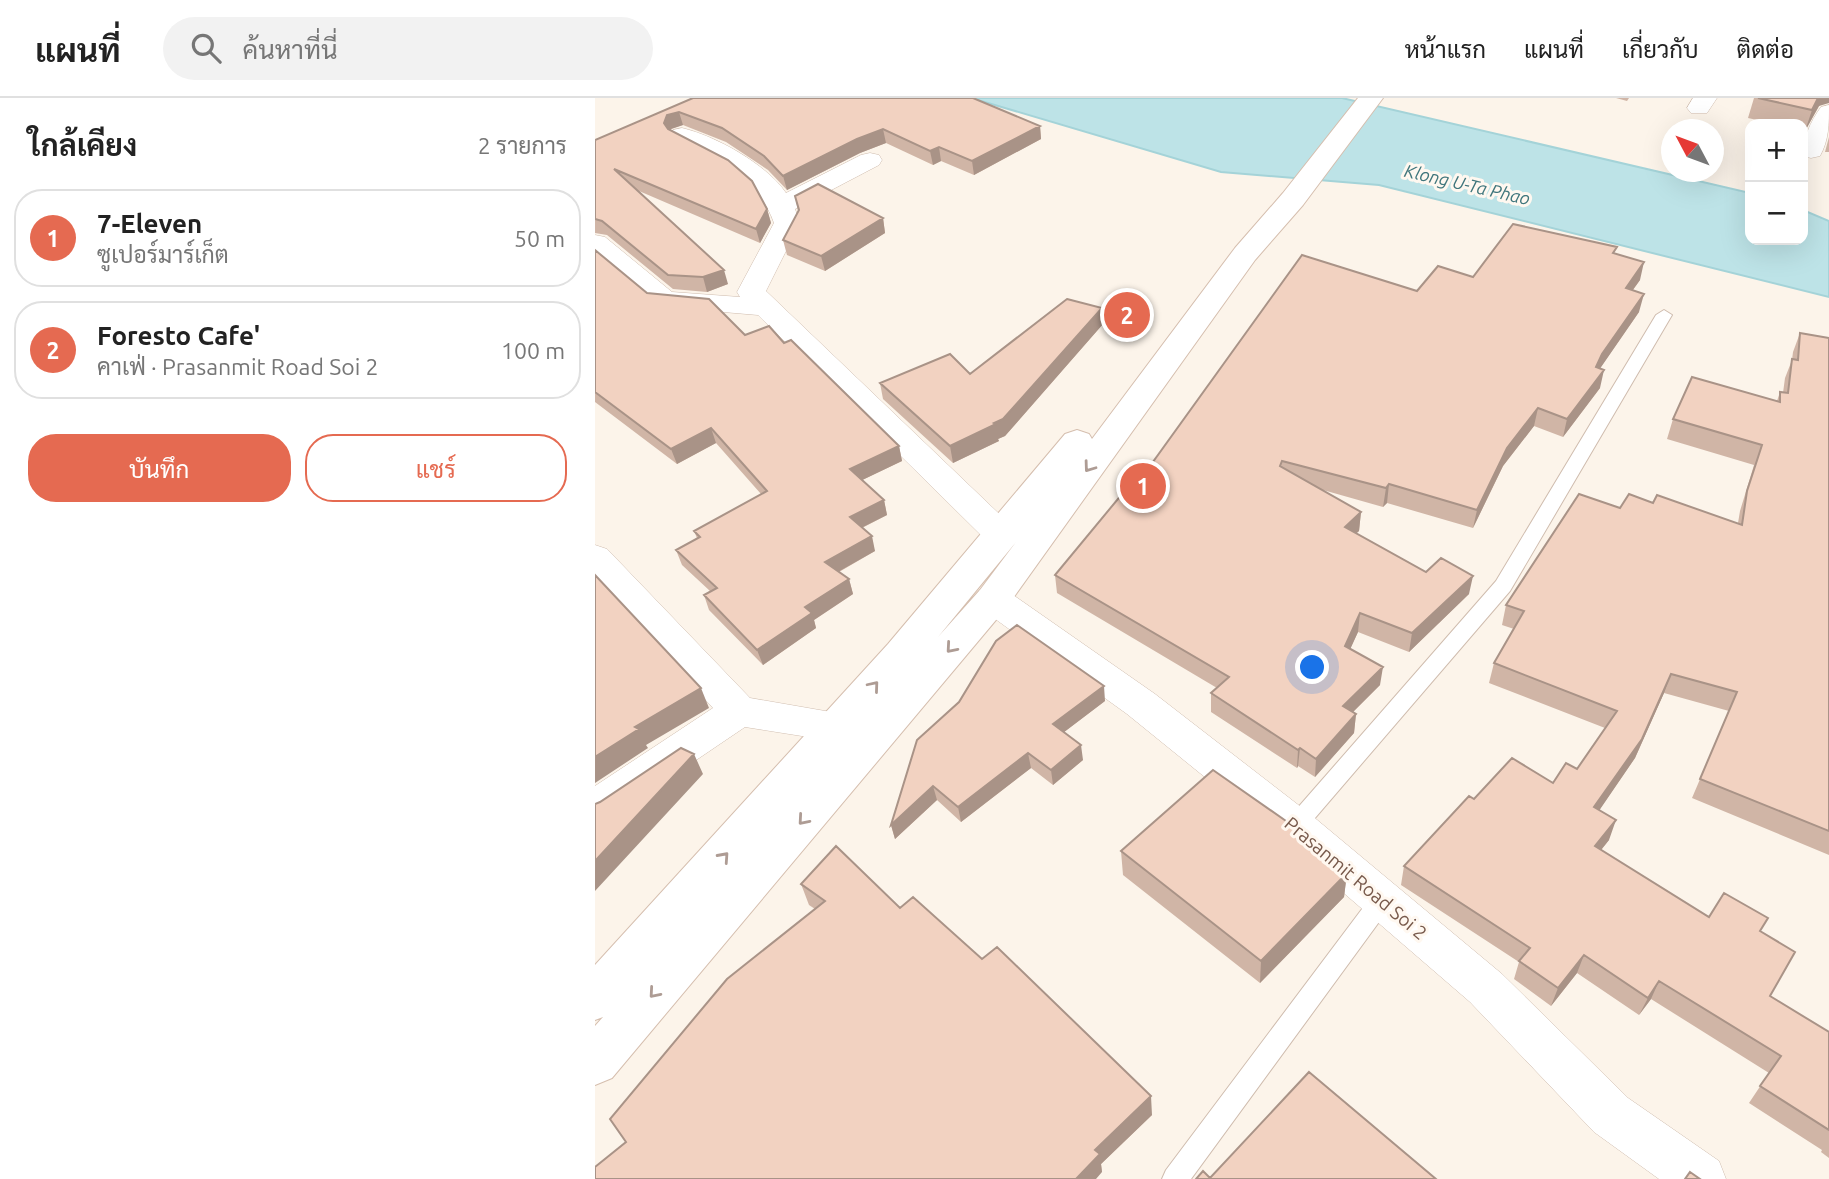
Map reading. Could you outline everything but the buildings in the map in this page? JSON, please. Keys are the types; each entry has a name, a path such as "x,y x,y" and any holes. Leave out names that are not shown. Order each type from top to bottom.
{"main road":[{"path":"595,1062 712,897 840,726 1002,536 1236,252 1293,199 1371,98"},
{"path":"595,998 712,897 993,599 1236,252"}],"street":[{"path":"1811,151 1829,112"},
{"path":"682,135 745,165 783,205 787,223 751,292 1002,536"},
{"path":"783,205 870,160"},
{"path":"595,243 664,300 766,307"},
{"path":"595,557 739,711 840,726"},
{"name":"Prasanmit Road Soi 2","path":"993,599 1141,704 1295,826 1486,988 1611,1115 1701,1179"},
{"path":"595,807 739,711"}],"lane":[{"path":"1295,826 1503,586 1664,315"},
{"path":"1175,1179 1382,901"}],"water":[{"name":"Klong U-Ta Phao","path":"971,98 1342,98 1661,172 1661,182 1703,182 1745,192 1745,245 1808,245 1808,212 1829,221 1829,297 1379,185 1221,172"}],"place":[{"name":"Foresto Cafe'","path":"1127,315"},
{"name":"7-Eleven","path":"1143,486"}]}
